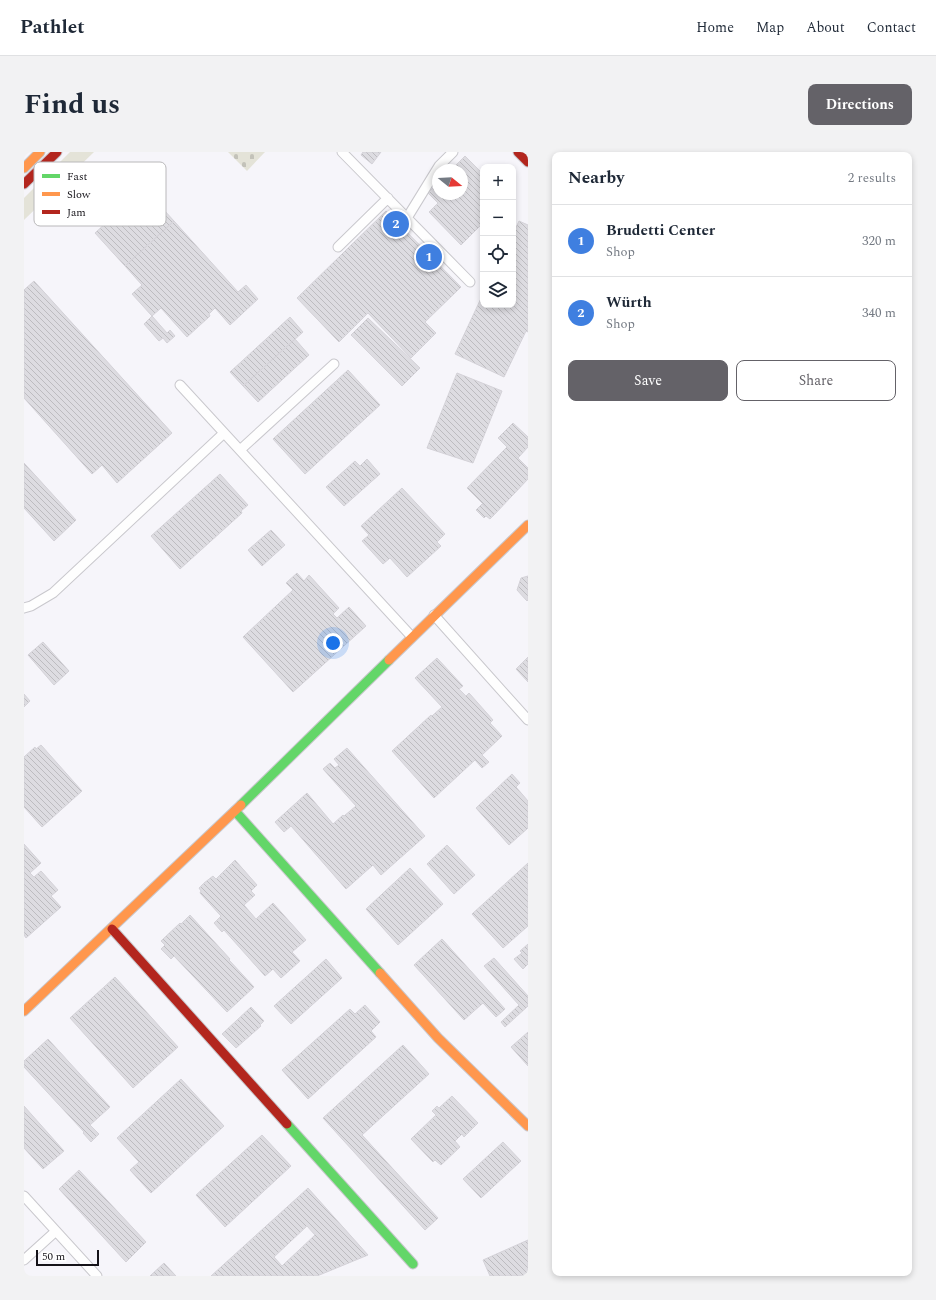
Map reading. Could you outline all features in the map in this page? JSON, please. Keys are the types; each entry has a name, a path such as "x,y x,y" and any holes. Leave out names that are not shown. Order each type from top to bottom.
{"main road":[{"path":"24,168 40,152"},
{"path":"47,162 57,152"},
{"path":"518,152 528,162"},
{"path":"24,184 34,174"},
{"path":"24,1011 235,811 434,615 528,525"},
{"path":"235,811 438,1038 528,1126"},
{"path":"112,929 413,1264"}],"street":[{"path":"342,152 470,282"},
{"path":"407,218 439,166 453,152"},
{"path":"338,247 388,198"},
{"path":"240,450 334,364"},
{"path":"180,385 412,637"},
{"path":"24,608 31,606 53,593 224,433"},
{"path":"434,615 528,720"},
{"path":"24,1196 97,1276"},
{"path":"24,1260 56,1231"}],"green space":[{"path":"70,152 94,152 84,162 60,162"},
{"path":"228,152 265,152 247,171"},
{"path":"34,188 34,210 24,220 24,198"}],"building":[{"path":"363,152 381,152 372,164 361,155"},
{"path":"465,156 480,171 480,226 461,245 429,212 438,203 435,200 468,200 468,164 457,164"},
{"path":"432,189 432,197 428,193"},
{"path":"386,211 461,287 425,322 436,333 411,358 368,313 339,342 297,298"},
{"path":"166,212 174,221 125,266 95,233 103,226 166,226"},
{"path":"174,221 238,292 246,285 258,299 230,325 215,308 209,314 210,316 187,337 161,308 152,316 132,294 142,285 125,266"},
{"path":"519,221 528,225 528,332 526,331 504,377 455,354 480,300 480,308 516,308 516,228"},
{"path":"34,281 172,433 117,483 102,465 92,474 24,398 24,290"},
{"path":"152,316 167,333 170,330 175,336 167,343 163,338 159,341 144,324"},
{"path":"290,317 303,332 243,386 230,372"},
{"path":"368,318 420,368 402,386 351,335"},
{"path":"295,339 309,355 258,402 243,386"},
{"path":"348,370 380,405 305,474 273,439"},
{"path":"457,373 502,391 473,463 427,448"},
{"path":"513,423 528,437 528,447 518,458 498,438"},
{"path":"507,447 528,468 528,479 494,515 467,488"},
{"path":"367,459 380,474 344,506 326,487 355,461 360,466"},
{"path":"24,463 76,520 54,541 24,508"},
{"path":"220,474 248,505 241,511 242,513 180,569 151,536"},
{"path":"402,488 445,534 437,542 441,546 407,577 390,558 383,564 362,541 369,535 361,526"},
{"path":"482,504 494,515 490,519 486,516 484,518 476,510"},
{"path":"271,530 285,545 262,566 248,550"},
{"path":"297,573 304,581 309,575 339,608 333,614 337,618 349,607 366,626 293,692 243,637 293,590 286,583"},
{"path":"528,576 527,601 517,590 521,578"},
{"path":"43,642 69,671 54,685 28,655"},
{"path":"528,657 528,682 516,669"},
{"path":"437,658 463,686 459,689 466,696 469,693 493,720 490,723 502,736 482,755 489,762 482,768 475,760 434,798 392,751 431,715 432,716 442,707 415,678"},
{"path":"24,694 30,701 24,707"},
{"path":"41,745 82,791 42,827 24,807 24,757 35,747 36,749"},
{"path":"347,748 425,836 381,875 373,865 346,889 291,826 284,832 275,822 307,793 333,824 356,806 323,769 330,763 335,768 339,765 334,759"},
{"path":"512,774 520,783 516,787 528,801 528,828 509,845 476,808"},
{"path":"24,844 41,863 30,873 34,877 41,871 58,890 51,896 61,907 26,938 24,935"},
{"path":"447,845 475,875 454,894 427,864"},
{"path":"235,860 257,885 251,891 255,895 244,905 256,919 273,903 306,940 292,952 300,961 281,978 273,969 265,976 224,930 222,932 214,923 221,916 200,893 201,891 199,888 204,883 213,876 216,879"},
{"path":"528,863 528,926 503,948 472,914"},
{"path":"410,868 443,904 398,945 366,909"},
{"path":"190,915 254,987 227,1012 174,956 171,959 161,949 165,945 161,941"},
{"path":"442,939 505,1009 496,1017 483,1003 464,1020 414,965"},
{"path":"528,944 528,964 523,969 514,959 522,953 520,951"},
{"path":"494,958 528,996 528,1006 505,1027 501,1022 519,1005 484,966"},
{"path":"326,959 342,978 291,1024 274,1006"},
{"path":"115,977 178,1047 133,1088 70,1018"},
{"path":"365,1005 380,1022 371,1031 376,1037 308,1099 282,1070 350,1009 355,1014"},
{"path":"251,1007 264,1021 260,1025 261,1026 236,1048 222,1034"},
{"path":"528,1032 528,1066 511,1047"},
{"path":"48,1039 110,1107 90,1125 99,1134 91,1142 83,1133 84,1132 24,1067 24,1061"},
{"path":"403,1045 429,1074 362,1135 438,1218 425,1230 323,1118"},
{"path":"181,1079 224,1126 151,1193 130,1170 139,1162 117,1138"},
{"path":"452,1096 478,1123 464,1137 462,1134 455,1141 460,1147 441,1165 435,1160 433,1162 411,1139 436,1115 432,1111 437,1106 439,1108"},
{"path":"24,1106 64,1151 43,1169 24,1148"},
{"path":"262,1135 291,1166 225,1227 196,1195"},
{"path":"503,1142 521,1161 481,1198 463,1179"},
{"path":"79,1170 146,1242 126,1262 59,1189"},
{"path":"308,1188 368,1255 317,1276 211,1276","holes":["307,1226 315,1235 282,1266 274,1257"]},
{"path":"528,1240 528,1276 490,1276 483,1260"},
{"path":"164,1263 176,1276 150,1276"}],"traffic: fast":[{"path":"241,805 389,660"},
{"path":"235,811 380,973"},
{"path":"287,1124 413,1264"}],"traffic: slow":[{"path":"24,168 40,152"},
{"path":"389,660 528,525"},
{"path":"24,1011 241,805"},
{"path":"380,973 438,1038 528,1126"}],"traffic: jam":[{"path":"47,162 57,152"},
{"path":"518,152 528,162"},
{"path":"24,184 34,174"},
{"path":"112,929 287,1124"}],"place":[{"name":"Würth","path":"396,224"},
{"name":"Brudetti Center","path":"429,257"}]}
